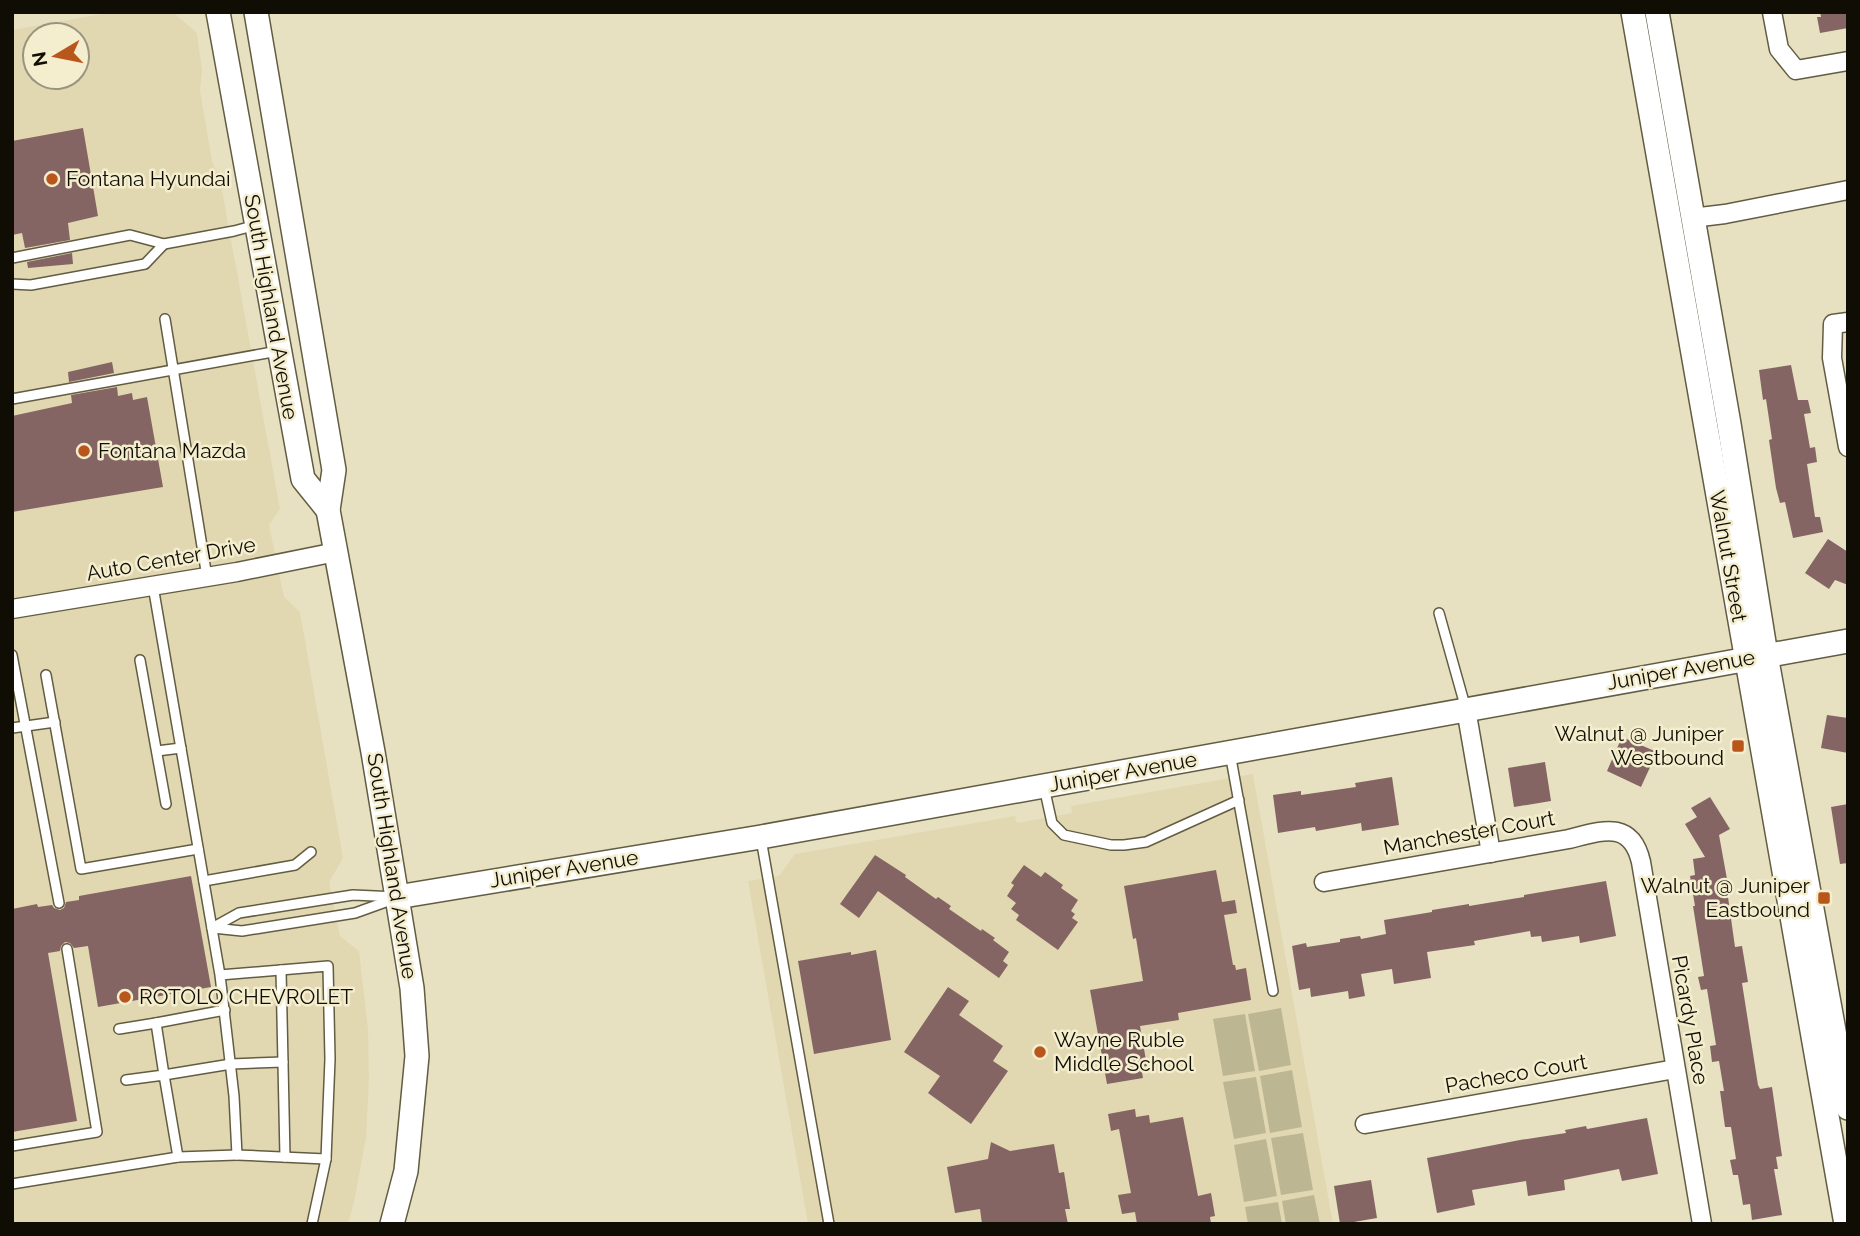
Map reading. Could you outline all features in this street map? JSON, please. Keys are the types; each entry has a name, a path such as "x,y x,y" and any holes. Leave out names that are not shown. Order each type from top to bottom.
{"street":[{"name":"South Highland Avenue","path":"218,12 303,479 328,510"},
{"name":"South Highland Avenue","path":"256,12 334,470 328,510 373,752 412,988 416,1056 406,1171 392,1224"},
{"name":"Walnut Street","path":"1633,12 1756,657 1845,1073 1848,1108"},
{"name":"Walnut Street","path":"1657,12 1729,424 1756,657 1846,1224"},
{"path":"1772,12 1779,49 1796,70 1848,61"},
{"path":"1692,218 1848,190"},
{"path":"1841,323 1832,358 1848,447"},
{"name":"Auto Center Drive","path":"12,609 207,577 336,552"},
{"name":"Juniper Avenue","path":"397,897 761,837 1848,641"},
{"path":"1466,709 1491,853"},
{"name":"Manchester Court","path":"1324,883 1607,830 1621,832"},
{"name":"Picardy Place","path":"1621,832 1632,839 1638,850 1702,1224"},
{"name":"Pacheco Court","path":"1364,1124 1675,1069"}],"lane":[{"path":"12,258 130,235 164,244 256,225"},
{"path":"12,284 31,285 145,264 164,244"},
{"path":"164,319 207,577"},
{"path":"12,399 279,350"},
{"path":"153,586 220,975 231,1064 237,1155"},
{"path":"1439,613 1466,709"},
{"path":"12,656 59,903"},
{"path":"140,660 166,804"},
{"path":"46,675 81,869 198,849"},
{"path":"12,728 55,722"},
{"path":"157,751 181,748"},
{"path":"1230,753 1273,991"},
{"path":"1043,786 1056,829 1064,835 1111,845 1146,842 1239,800"},
{"path":"761,837 829,1224"},
{"path":"204,881 295,865 311,852"},
{"path":"212,928 239,914 353,895 397,897"},
{"path":"212,928 242,931 355,913 397,897"},
{"path":"12,1146 97,1132 67,949"},
{"path":"220,975 328,966 330,1059 326,1159 312,1224"},
{"path":"281,970 285,1157"},
{"path":"119,1029 225,1010"},
{"path":"156,1023 178,1157"},
{"path":"126,1080 231,1064 283,1062"},
{"path":"12,1184 178,1157 237,1155 326,1159"}],"shaded area":[{"path":"113,12 173,12 197,33 202,71 200,91 212,161 220,179 280,509 269,525 284,597 300,612 343,858 329,882 340,936 359,951 368,1029 366,1138 348,1224 12,1224 12,30 21,28 21,91 91,91 91,21 62,21"},
{"name":"Wayne Ruble Middle School","path":"1253,774 1333,1224 808,1224 748,881 779,876 795,854 1015,816 1017,823 1072,813 1071,806"},
{"path":"1281,1008 1291,1065 1259,1071 1248,1014"},
{"path":"1245,1014 1255,1071 1223,1076 1213,1019"},
{"path":"1292,1070 1302,1127 1270,1133 1260,1076"},
{"path":"1256,1077 1266,1133 1234,1139 1223,1082"},
{"path":"1303,1133 1313,1190 1281,1195 1271,1138"},
{"path":"1266,1139 1277,1196 1244,1202 1234,1145"},
{"path":"1314,1195 1320,1224 1286,1224 1282,1201"},
{"path":"1278,1202 1282,1224 1248,1224 1245,1207"}],"building":[{"path":"1820,12 1846,12 1848,28 1820,33 1817,17 1821,17"},
{"name":"Fontana Hyundai","path":"83,128 98,216 68,223 70,240 25,248 22,233 12,235 12,141"},
{"path":"72,253 73,264 28,268 27,262"},
{"path":"112,362 114,373 69,382 68,372"},
{"path":"1791,365 1798,400 1808,400 1811,413 1804,414 1810,448 1815,447 1817,462 1807,464 1815,517 1820,517 1823,532 1793,538 1785,502 1780,503 1776,488 1769,440 1772,439 1759,370"},
{"name":"Fontana Mazda","path":"117,387 118,396 132,393 133,400 147,397 163,487 12,512 12,416 72,403 71,395"},
{"path":"1828,539 1848,552 1848,585 1835,580 1829,589 1805,573"},
{"path":"1827,715 1848,718 1848,753 1821,748"},
{"path":"1622,737 1657,752 1641,787 1607,771"},
{"path":"1545,762 1551,801 1514,807 1508,768"},
{"path":"1392,777 1399,825 1362,831 1361,823 1316,831 1315,827 1278,833 1273,795 1301,791 1301,795 1356,787 1355,783"},
{"path":"1710,797 1730,829 1719,835 1729,890 1735,947 1742,946 1748,982 1742,983 1758,1085 1760,1089 1772,1087 1782,1156 1776,1157 1778,1169 1774,1169 1782,1215 1752,1220 1750,1204 1743,1205 1738,1175 1733,1175 1730,1160 1736,1159 1731,1127 1725,1127 1720,1091 1724,1091 1719,1061 1712,1062 1710,1046 1716,1045 1707,989 1701,990 1698,977 1704,976 1690,876 1695,875 1693,859 1705,857 1685,824 1697,817 1691,808"},
{"path":"1848,804 1848,863 1840,864 1831,807"},
{"path":"875,855 936,899 938,897 951,906 949,909 995,938 993,940 1009,952 1003,961 1008,965 999,978 878,891 859,918 840,904"},
{"path":"1024,865 1041,877 1045,872 1078,900 1071,911 1075,914 1072,918 1078,922 1058,950 1016,920 1019,915 1011,909 1016,903 1007,896 1014,885 1011,883"},
{"path":"1216,870 1222,902 1235,900 1237,913 1224,915 1233,965 1236,970 1246,968 1251,1000 1178,1013 1179,1020 1140,1026 1147,1066 1141,1067 1143,1078 1107,1084 1090,990 1143,981 1124,886"},
{"name":"ROTOLO CHEVROLET","path":"191,876 211,987 98,1007 88,946 74,948 65,942 60,951 48,953 77,1121 12,1132 12,909 37,904 38,907 52,905 60,910 66,902 79,900 79,896"},
{"path":"1606,881 1616,936 1580,943 1579,936 1542,942 1541,936 1531,937 1530,931 1474,941 1475,945 1427,952 1431,978 1394,984 1392,969 1361,974 1365,996 1349,999 1348,991 1311,997 1310,988 1299,990 1292,946 1306,943 1307,947 1340,942 1340,939 1360,936 1361,939 1386,934 1384,920"},
{"path":"876,950 891,1040 814,1054 798,961"},
{"path":"948,987 969,1001 959,1015 1003,1046 993,1061 1008,1071 971,1124 928,1093 940,1076 904,1052"},
{"path":"1135,1109 1136,1117 1149,1115 1150,1123 1183,1117 1198,1196 1211,1193 1215,1216 1210,1217 1211,1224 1137,1224 1135,1212 1122,1214 1118,1195 1131,1193 1119,1129 1111,1131 1108,1114"},
{"path":"1647,1118 1658,1174 1622,1181 1619,1169 1564,1180 1565,1190 1528,1196 1526,1181 1472,1190 1475,1205 1437,1213 1427,1158 1566,1133 1565,1130 1586,1126 1587,1129"},
{"path":"991,1142 1010,1151 1054,1144 1059,1173 1064,1172 1070,1209 1065,1209 1068,1224 982,1224 980,1209 955,1213 947,1167 988,1159"},
{"path":"1371,1180 1377,1218 1354,1224 1340,1224 1334,1186"}],"place":[{"name":"Fontana Hyundai","path":"52,179"},
{"name":"Fontana Mazda","path":"84,451"},
{"name":"Walnut @ Juniper Westbound","path":"1738,746"},
{"name":"Walnut @ Juniper Eastbound","path":"1824,898"},
{"name":"ROTOLO CHEVROLET","path":"125,997"},
{"name":"Wayne Ruble Middle School","path":"1040,1052"}]}
